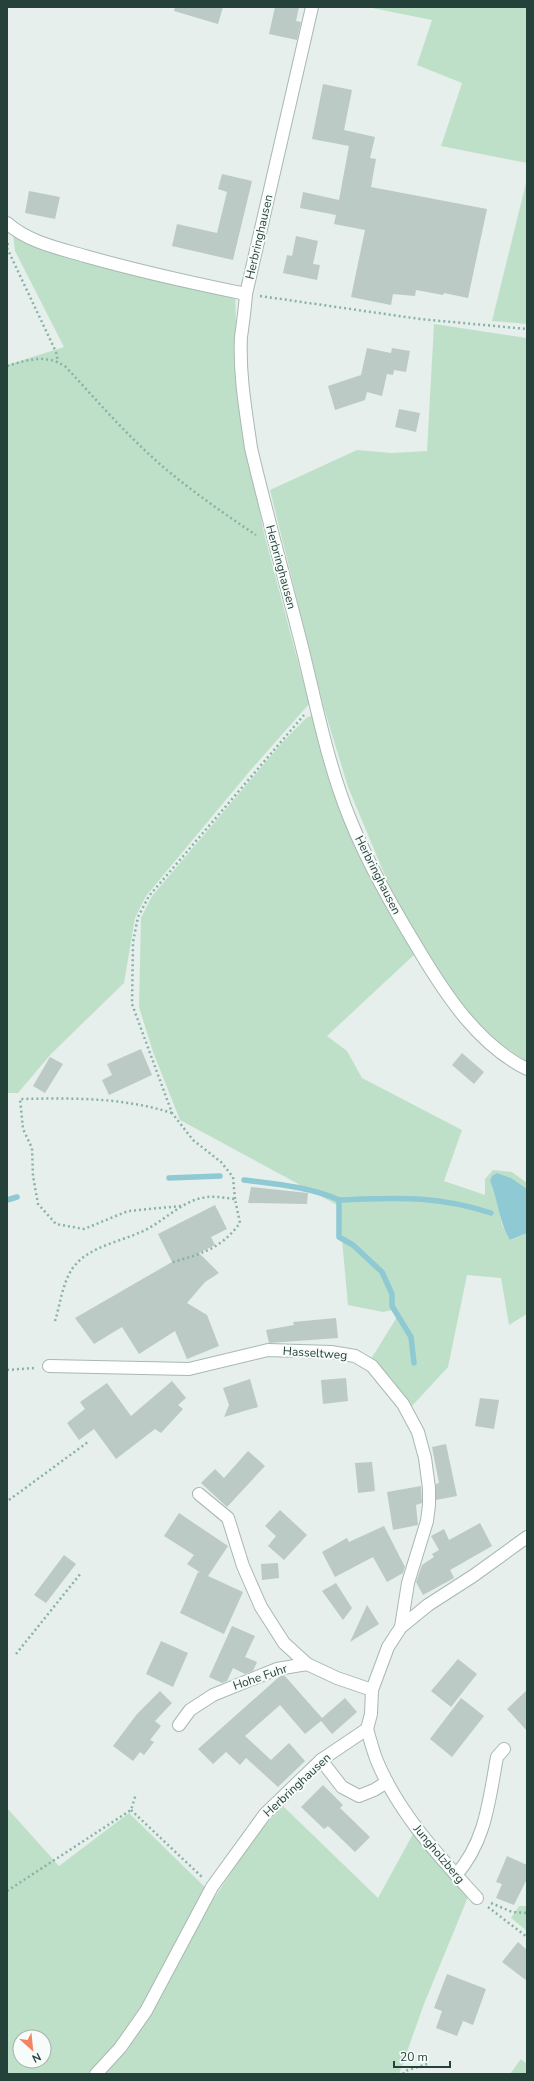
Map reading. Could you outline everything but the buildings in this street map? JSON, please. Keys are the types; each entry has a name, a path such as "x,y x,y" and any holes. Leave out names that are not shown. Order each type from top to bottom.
{"street":[{"name":"Herbringhausen","path":"312,7 246,294 241,352 245,410 252,448 273,538 317,707 324,742 342,798 364,850 392,906 438,982 465,1018 484,1038 503,1054 527,1069"},
{"path":"9,225 25,236 42,243 114,264 246,294"},
{"name":"Hasseltweg","path":"49,1366 189,1369 268,1350 331,1352 355,1356 372,1366 403,1404 418,1432 425,1458 429,1488 427,1520 408,1583 401,1627"},
{"path":"199,1494 228,1518 253,1591 284,1643 307,1664 337,1678 372,1690"},
{"path":"367,1728 371,1714 372,1690 388,1647 401,1627 428,1605 473,1576 527,1537"},
{"name":"Hohe Fuhr","path":"179,1725 190,1710 213,1695 277,1669 307,1664"},
{"name":"Herbringhausen","path":"96,2074 120,2048 146,2011 212,1887 265,1814 320,1760 367,1728"},
{"name":"Jungholzberg","path":"367,1728 376,1760 387,1782 423,1838 477,1898"},
{"path":"456,1875 468,1862 482,1832 497,1757 504,1749"},
{"path":"320,1760 342,1787 359,1796 374,1790 387,1782"}],"path":[{"path":"9,225 7,248 56,352 58,362"},
{"path":"246,294 413,318 526,329"},
{"path":"7,366 37,357 58,362 66,367 127,433 168,471 212,506 264,540 273,538"},
{"path":"170,1263 209,1251 222,1244 240,1223 235,1199 233,1177 221,1162 193,1140 172,1113 132,1004 133,942 138,917 149,896 302,716 317,707"},
{"path":"172,1113 149,1106 116,1101 20,1099 23,1129 32,1148 33,1176 38,1204 56,1224 84,1228 128,1211 181,1206"},
{"path":"55,1322 69,1274 78,1261 112,1242 148,1229 181,1206 201,1198 214,1196 235,1199"},
{"path":"7,1370 49,1366"},
{"path":"9,1500 88,1442"},
{"path":"16,1654 81,1573"},
{"path":"7,1891 131,1810 136,1794"},
{"path":"131,1810 212,1887"},
{"path":"477,1898 512,1912 527,1913"},
{"path":"477,1898 527,1937"},
{"path":"403,2074 405,2071 427,2064"}],"green space":[{"path":"367,7 527,7 527,163 441,146 462,83 417,65 432,20"},
{"path":"527,179 527,324 492,321"},
{"path":"13,233 235,291 239,410 264,533 309,704 249,772 146,896 135,918 124,983 51,1054 18,1093 7,1093 7,365 64,347 15,251"},
{"path":"434,324 527,338 527,1062 484,1032 439,975 396,902 348,787 324,708 270,490 357,450 392,453 427,451"},
{"path":"313,715 335,795 416,953 327,1036 347,1051 362,1078 462,1130 444,1181 485,1195 485,1179 493,1170 512,1172 527,1183 527,1189 490,1181 496,1196 502,1225 511,1240 527,1233 527,1314 509,1325 501,1278 467,1275 448,1367 411,1407 391,1378 371,1359 397,1317 393,1310 383,1312 348,1305 339,1206 180,1120 153,1052 139,1007 141,918 152,896 281,744 306,718"},
{"path":"283,1806 378,1898 414,1832 468,1897 424,2004 399,2074 7,2074 7,1808 59,1866 129,1813 215,1897 255,1835"},
{"path":"519,1906 527,1906 527,1931 511,1918"},
{"path":"521,2059 527,2064 527,2074 510,2074"}],"water":[{"path":"497,1173 511,1178 527,1189 527,1233 510,1240 503,1225 490,1181 492,1176"}],"waterway":[{"path":"169,1178 220,1176"},
{"path":"244,1180 305,1189 339,1200 398,1198 434,1200 471,1207 491,1213"},
{"path":"7,1200 17,1197"},
{"path":"339,1200 339,1237 353,1245 382,1272 392,1294 392,1306 411,1337 414,1363"}]}
